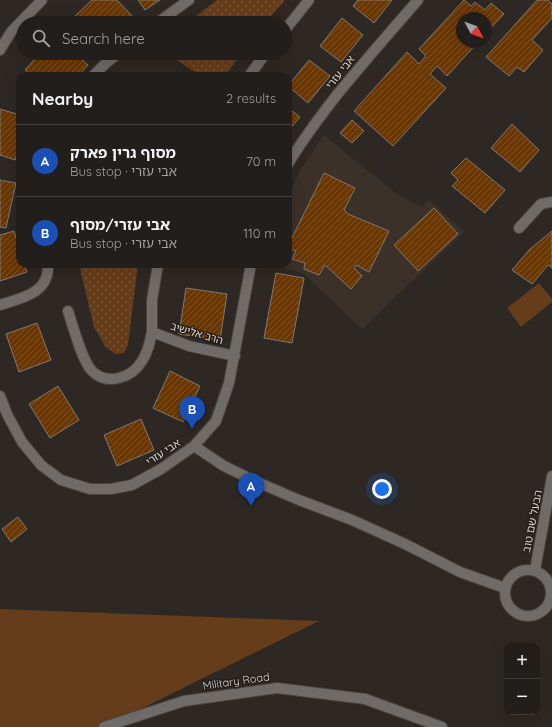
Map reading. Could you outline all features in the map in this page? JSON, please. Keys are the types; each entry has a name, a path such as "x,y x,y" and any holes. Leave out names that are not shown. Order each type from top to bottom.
{"street":[{"path":"26,16 42,0"},
{"path":"167,16 189,0"},
{"path":"292,21 309,0"},
{"name":"אבי עזרי","path":"292,157 318,120 368,56 418,0"},
{"path":"0,50 16,27"},
{"path":"97,72 110,60"},
{"path":"252,72 261,60"},
{"path":"519,228 541,204 552,202"},
{"path":"0,305 31,294 41,287 46,279 48,268"},
{"path":"68,312 86,362 91,371 100,377 109,380 132,372 142,362 149,348 152,332 152,300 157,268"},
{"name":"אבי עזרי","path":"0,396 7,414 22,442 41,465 61,480 90,489 110,489 132,485 194,446 216,421 229,383 250,268"},
{"name":"הרב אלישיב","path":"152,332 189,346 234,356"},
{"path":"194,446 224,466 257,482 352,520 405,544 460,572 505,588"},
{"name":"הבעל שם טוב","path":"535,570 552,476"},
{"path":"528,569 535,570 547,579 551,586 551,599 547,608 540,613 533,616 518,614 512,610 507,603 505,588 508,580 520,571 528,569"},
{"name":"Military Road","path":"104,727 184,701 277,688 365,699 442,727"}],"shaded area":[{"path":"217,0 285,0 271,16 196,16"},
{"path":"177,60 237,60 228,72 195,72"},
{"path":"324,135 397,194 422,207 429,200 464,232 362,329 304,274 286,268 292,268 292,189 300,170"},
{"path":"80,268 138,268 128,345 124,353 115,354 105,346 94,327"},
{"path":"539,283 552,299 552,302 521,327 507,308"},
{"path":"0,609 319,621 104,727 0,727"}],"building":[{"path":"92,0 117,0 132,16 75,16"},
{"path":"138,0 160,0 145,10"},
{"path":"358,0 392,0 374,23 353,6"},
{"path":"464,0 471,6 475,2 485,10 491,3 504,14 492,27 492,12 456,12 456,48 473,48 447,76 437,66 430,74 446,88 393,146 354,111 407,52 419,64 426,56 419,49"},
{"path":"537,0 548,0 552,4 552,18 532,40 543,50 524,72 517,67 509,76 486,57"},
{"path":"342,18 363,35 341,62 320,46"},
{"path":"34,60 82,60 88,65 82,72 27,72 25,70"},
{"path":"309,60 330,76 308,103 292,89 292,81"},
{"path":"0,109 16,114 16,157 15,160 0,155"},
{"path":"292,111 300,117 292,126"},
{"path":"352,120 364,131 352,143 340,133"},
{"path":"512,124 539,150 520,172 491,148"},
{"path":"466,158 505,190 485,213 452,186 458,180 451,173"},
{"path":"324,173 355,188 344,210 348,214 389,231 369,272 356,265 354,268 362,276 351,289 325,265 319,275 304,269 305,263 292,259 296,251 292,250 292,238"},
{"path":"0,180 16,183 6,228 0,227"},
{"path":"434,208 458,234 418,271 394,245"},
{"path":"14,231 16,238 16,268 26,268 27,272 0,281 0,235"},
{"path":"552,231 552,268 548,265 532,284 512,270 529,250"},
{"path":"276,273 304,278 292,343 264,338"},
{"path":"186,288 227,294 220,340 179,334"},
{"path":"37,323 51,360 19,372 6,334"},
{"path":"170,371 200,386 183,422 153,408"},
{"path":"58,386 79,420 50,438 29,404"},
{"path":"141,419 154,450 117,466 104,435"},
{"path":"18,517 27,529 11,542 2,529"}],"place":[{"name":"אבי עזרי/מסוף","path":"192,429"},
{"name":"מסוף גרין פארק","path":"251,506"}]}
